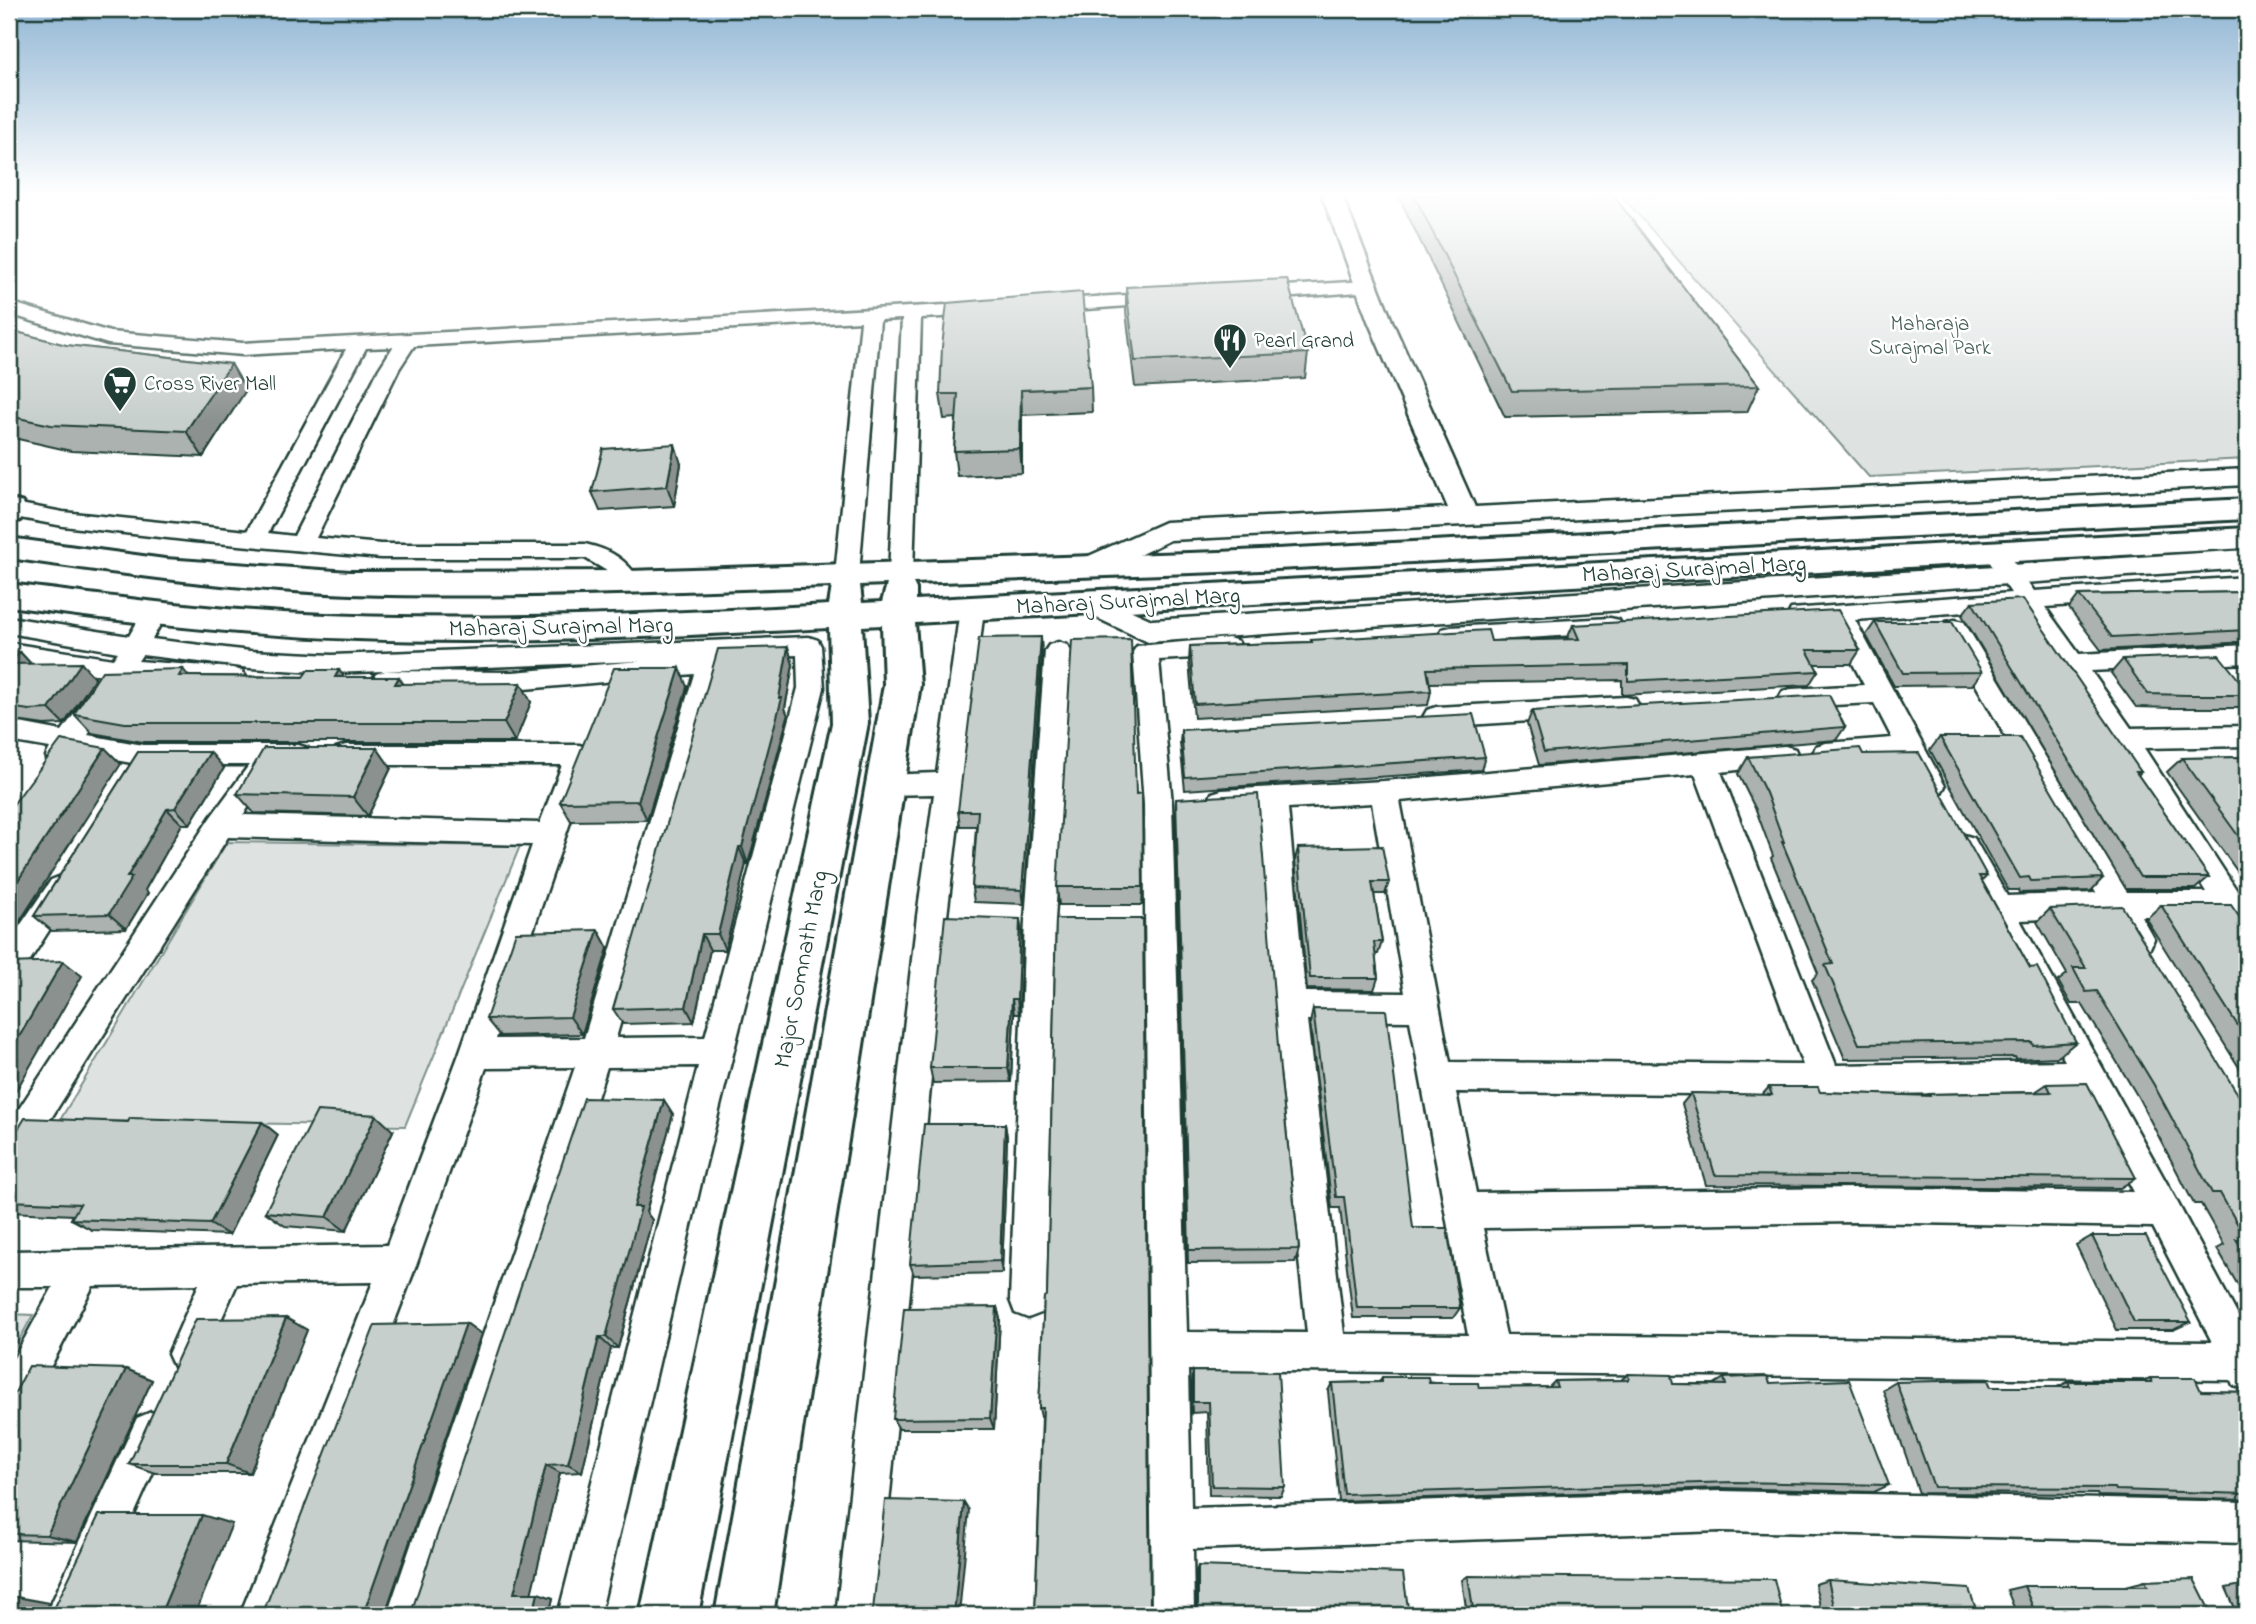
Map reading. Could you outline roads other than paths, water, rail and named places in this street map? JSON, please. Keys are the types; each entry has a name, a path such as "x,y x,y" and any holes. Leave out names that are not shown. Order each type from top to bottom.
{"main road":[{"path":"1936,493 1958,524"},
{"name":"Maharaj Surajmal Marg","path":"9,548 164,570 350,583 629,582 846,594 900,593 1092,566 2247,509"},
{"name":"Maharaj Surajmal Marg","path":"900,593 972,609 2002,562 2247,538"},
{"name":"Major Somnath Marg","path":"744,1615 902,685 900,593"},
{"name":"Maharaj Surajmal Marg","path":"9,595 155,612 319,626 496,630 632,627 846,594"},
{"name":"Major Somnath Marg","path":"670,1615 850,723 846,594"}],"street":[{"path":"1360,271 1466,517"},
{"path":"1228,295 1366,287"},
{"path":"9,308 108,338 243,349 1187,298"},
{"name":"Major Somnath Marg","path":"900,593 912,313"},
{"name":"Major Somnath Marg","path":"846,594 871,315"},
{"path":"302,542 389,369 408,339"},
{"path":"254,538 360,341"},
{"name":"Maharaj Surajmal Marg","path":"1092,566 1165,531 2247,477"},
{"path":"10,511 76,521 381,551 585,551 602,555 618,565 629,582"},
{"path":"2002,562 2247,559"},
{"path":"2002,562 2124,738 2247,931"},
{"path":"1783,616 2247,585"},
{"path":"1941,604 2154,962"},
{"path":"856,1615 945,916 951,783 972,609"},
{"path":"46,773 127,658 155,612"},
{"path":"1170,1351 2245,1366 1839,612"},
{"path":"1173,1615 1170,1351 1147,920 1179,803 1167,732 1146,652 1631,624"},
{"path":"9,625 127,658 157,674 513,681 710,664 595,1055 408,1615"},
{"path":"9,652 332,664 809,646 811,688 579,1615"},
{"path":"1028,1300 1040,920 1058,651"},
{"path":"2072,663 2247,654"},
{"path":"261,1615 399,1263 475,1054 549,834 613,673"},
{"path":"1770,699 1881,694"},
{"path":"1410,718 1644,705"},
{"path":"9,731 69,743 137,766 589,732"},
{"path":"2124,738 2242,743"},
{"path":"1179,803 1384,792 1910,746"},
{"path":"9,1154 220,826 270,755"},
{"path":"1704,763 1825,1080"},
{"path":"885,785 951,783"},
{"path":"1384,792 1424,1007 1434,1077 1491,1355"},
{"path":"1273,800 1299,1099 1328,1354"},
{"path":"220,826 549,834"},
{"path":"9,967 75,866"},
{"path":"1998,909 2118,904 2229,904"},
{"path":"1292,1006 1424,1007"},
{"path":"475,1054 595,1055 718,1051"},
{"path":"1434,1077 1825,1080 2089,1076"},
{"path":"1461,1211 1855,1205 2163,1210"},
{"path":"9,1269 399,1263"},
{"path":"67,1615 226,1267"},
{"path":"9,1405 83,1268"},
{"path":"1173,1529 1721,1511 2247,1523"}],"place":[{"name":"Pearl Grand","path":"1230,370"},
{"name":"Cross River Mall","path":"120,413"}],"park label":[{"name":"Maharaja Surajmal Park","path":"1930,335"}]}
